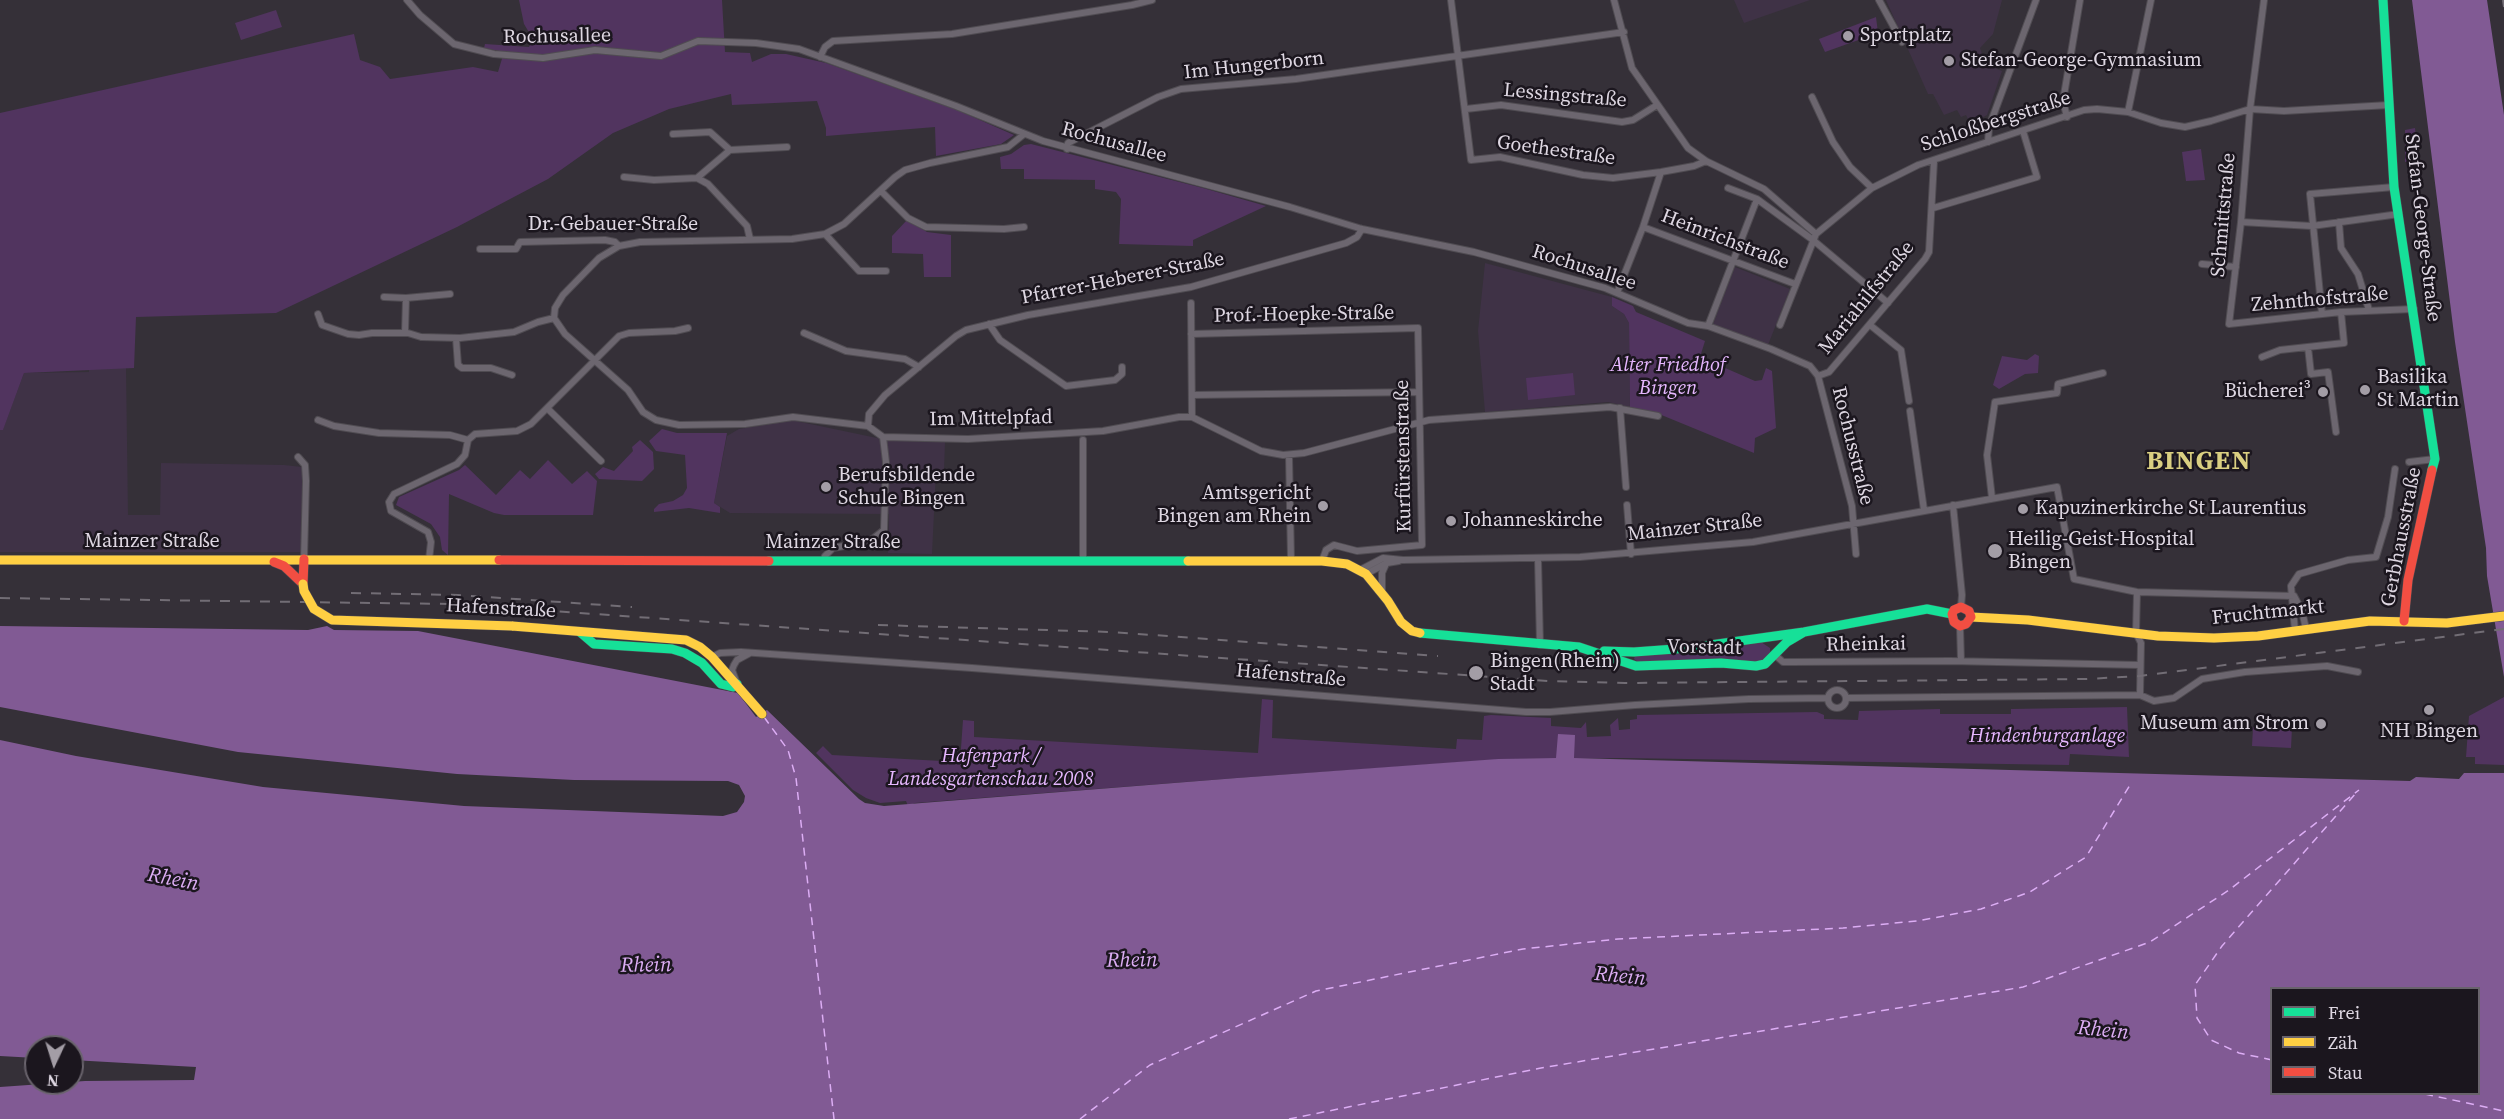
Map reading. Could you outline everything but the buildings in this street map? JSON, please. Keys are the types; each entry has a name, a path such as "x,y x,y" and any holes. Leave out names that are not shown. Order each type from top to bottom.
{"main road":[{"name":"Stefan-George-Straße","path":"2384,0 2394,187 2435,459"},
{"name":"Gerbhausstraße","path":"2404,621 2408,580 2435,459"},
{"name":"Hafenstraße","path":"304,559 304,591 314,609 332,620 512,626 677,639 694,643 712,657 762,714"},
{"name":"Mainzer Straße","path":"0,560 1291,560 1347,564 1364,572"},
{"name":"Hafenstraße","path":"270,560 284,566 303,584"},
{"name":"Vorstadt","path":"1364,572 1382,593 1401,622 1412,631 1432,635 1579,647 1636,666 1721,663 1756,666 1765,664 1786,642 1804,632"},
{"path":"1961,607 1967,609 1971,617 1966,624 1960,626 1954,622 1952,614 1954,610 1961,607"},
{"name":"Vorstadt","path":"1594,651 1634,652 1689,648 1804,632 1927,609 1952,614"},
{"name":"Fruchtmarkt","path":"2136,633 2214,638 2295,631 2362,621 2447,623 2504,616"},
{"path":"1971,617 2028,620 2136,633"},
{"path":"580,632 594,644 672,649 685,652 702,663 721,684 733,687 737,684"},
{"path":"1761,637 1771,640 1775,645 1775,655"},
{"path":"1634,652 1631,657 1636,666"}],"street":[{"name":"Rochusallee","path":"407,0 420,15 454,44 494,54 543,58 595,50 661,56 698,41 756,43 800,49 956,106 1023,135 1067,149 1290,207 1362,229 1474,252 1617,293 1688,323 1708,326 1805,363 1814,369 1818,376"},
{"path":"820,57 825,47 833,41 952,34 1152,0"},
{"path":"1451,0 1466,109"},
{"path":"1614,0 1632,68 1688,148 1706,161 1764,189 1888,303"},
{"path":"1879,0 1902,42"},
{"path":"1988,142 1989,127 2036,0"},
{"path":"2067,117 2063,101 2079,0"},
{"path":"2128,112 2151,0"},
{"name":"Schmittstraße","path":"2229,324 2241,222 2250,109 2264,0"},
{"path":"1459,56 1624,32"},
{"name":"Im Hungerborn","path":"1067,149 1068,143 1158,97 1181,89 1296,79 1459,56"},
{"path":"1812,98 1833,142 1850,167 1872,188"},
{"name":"Lessingstraße","path":"1466,109 1501,105 1622,122 1633,120 1657,105"},
{"name":"Schloßbergstraße","path":"1815,237 1872,188 1918,165 2084,110 2128,112 2161,123 2185,127 2250,109 2284,111 2389,105"},
{"name":"Goethestraße","path":"1466,109 1472,160 1500,157 1582,175 1613,178 1694,166 1706,161"},
{"path":"1933,208 2037,177 2023,131"},
{"path":"673,134 710,132 730,150"},
{"name":"Dr.-Gebauer-Straße","path":"480,249 516,249 520,242 596,240 615,242 619,246 640,242 792,239 825,234 844,224 895,177 912,167 1008,147 1023,135"},
{"path":"624,177 654,180 697,178 730,150 787,147"},
{"name":"Mariahilfstraße","path":"1818,376 1828,372 1870,326 1929,252 1934,161"},
{"path":"1617,293 1643,227 1661,172"},
{"name":"Dr.-Gebauer-Straße","path":"697,178 708,184 747,226 750,239"},
{"path":"2322,314 2310,194 2394,187"},
{"path":"1728,188 1757,199 1815,237"},
{"path":"882,191 908,218 926,226 1004,229 1024,227"},
{"path":"1708,326 1757,199"},
{"path":"2241,222 2312,226 2399,214"},
{"path":"2339,222 2341,248 2358,274 2369,310"},
{"name":"Heinrichstraße","path":"1643,227 1795,284"},
{"name":"Pfarrer-Heberer-Straße","path":"868,426 868,417 872,409 962,332 1028,315 1191,286 1346,243 1357,237 1362,229"},
{"path":"825,234 859,271 886,271"},
{"path":"1780,326 1815,237"},
{"path":"619,246 599,258 563,295 555,308 554,318 565,334 628,390 643,412 663,422 679,425 727,425 793,417 868,426 883,437 886,462 884,531 870,541 832,548 823,561"},
{"path":"2202,264 2236,267"},
{"path":"384,297 406,298 450,294"},
{"path":"405,333 406,298"},
{"path":"1191,303 1192,417 1261,451 1289,455 1420,421 1620,408 1658,416"},
{"name":"Zehnthofstraße","path":"2229,324 2341,312 2414,309"},
{"path":"2262,357 2280,350 2344,343 2341,312"},
{"path":"318,314 322,325 348,334 405,333 421,337 456,338 514,332 554,318"},
{"path":"989,324 1000,340 1066,386 1115,380 1122,374 1122,367"},
{"path":"1870,326 1901,350 1909,400"},
{"path":"429,560 431,542 428,532 417,524 394,514 389,507 390,498 394,494 457,464 465,455 468,440 475,434 522,429 595,362 619,336 688,328"},
{"name":"Prof.-Hoepke-Straße","path":"1191,334 1418,328"},
{"name":"Kurfürstenstraße","path":"1322,561 1326,550 1334,545 1357,551 1422,545 1418,328"},
{"path":"804,333 846,351 905,359 919,367"},
{"path":"456,338 458,365 462,368 491,368 512,375"},
{"path":"2308,347 2311,374 2328,372 2336,432"},
{"path":"1992,498 1988,455 1995,402 2057,393 2058,384 2103,373"},
{"name":"Rochusstraße","path":"1818,376 1852,506 1856,554"},
{"path":"1192,395 1419,392"},
{"path":"547,408 601,461"},
{"path":"1620,408 1626,487"},
{"path":"1911,411 1924,510"},
{"name":"Im Mittelpfad","path":"883,437 1008,438 1107,431 1179,417 1192,417"},
{"path":"318,420 334,426 379,433 450,435 468,440"},
{"path":"1083,440 1083,560"},
{"path":"1289,455 1291,560"},
{"path":"298,457 305,465 306,481 304,559"},
{"path":"2409,462 2435,459"},
{"path":"2295,631 2292,582 2299,574 2348,560 2376,557 2385,529 2395,469"},
{"name":"Mainzer Straße","path":"1364,572 1383,558 1403,560 1538,558 1631,554 1753,542 2057,487 2074,579 2137,592"},
{"path":"1627,505 1631,554"},
{"path":"1953,505 1962,595 1961,607"},
{"path":"1538,558 1540,645"},
{"name":"Mainzer Straße","path":"1364,572 1387,563 1403,560"},
{"path":"1382,593 1382,573 1387,563"},
{"path":"2140,695 2140,642 2136,633 2137,592 2294,596"},
{"path":"2294,596 2303,615 2306,629"},
{"path":"1960,626 1961,661"},
{"name":"Hafenstraße","path":"712,657 720,653 751,653 972,668 1526,712 1641,704 1828,698"},
{"path":"737,684 732,670 734,665 737,660 751,653"},
{"name":"Rheinkai","path":"1775,655 1783,662 1791,663 1961,661 2140,665"},
{"path":"1846,698 2140,695 2154,701 2180,694 2202,679 2262,669 2327,666 2358,672"},
{"name":"Hafenstraße","path":"1835,690 1843,693 1846,698 1844,705 1836,708 1831,706 1828,698 1835,690"}],"shaded area":[{"path":"1734,0 1810,0 1744,23"},
{"name":"Stefan-George-Gymnasium","path":"1886,0 2002,0 1993,34 1980,48 1986,65 2002,71 1987,115 1976,121 1968,119 1966,115 1961,117 1957,110 1944,115 1933,94 1928,94"},
{"path":"1485,263 1612,297 1612,306 1624,314 1629,323 1630,407 1608,402 1485,412 1478,331"},
{"path":"1735,267 1790,289 1768,345 1713,324"},
{"path":"89,368 126,368 128,515 160,515 161,463 302,467 302,552 0,552 0,430 3,429 24,373 89,372"},
{"name":"Berufsbildende Schule Bingen","path":"791,420 877,438 945,442 944,470 936,471 932,554 888,553 889,514 730,513 714,503 727,436 739,429"}],"green space":[{"path":"519,0 722,0 725,52 750,53 752,62 771,54 786,54 826,63 957,110 1014,135 1001,144 936,156 935,127 826,136 826,128 817,101 732,105 731,94 669,109 613,133 548,179 457,227 276,313 136,317 134,368 24,373 3,430 0,430 0,113 354,34 360,60 380,67 390,79 473,67 498,72 504,52 484,48 485,44 529,47 533,39 524,24"},
{"path":"276,10 282,27 241,40 235,23"},
{"name":"Sportplatz","path":"1876,17 1878,33 1825,52 1819,39"},
{"path":"2415,128 2418,160 2405,162 2405,130"},
{"path":"1031,144 1266,206 1193,240 1193,246 1119,244 1121,199 1116,192 1095,189 1095,180 1024,179 1024,169 1001,169 1000,157"},
{"path":"2201,149 2205,180 2186,181 2182,152"},
{"path":"907,220 927,232 951,235 951,277 924,277 923,254 892,253 892,236"},
{"name":"Alter Friedhof Bingen","path":"1612,297 1633,306 1636,312 1705,341 1700,357 1755,381 1762,380 1766,368 1772,371 1776,428 1755,438 1754,453 1659,414 1630,407 1629,323 1624,314 1612,306"},
{"path":"2035,354 2039,356 2038,373 2025,374 1999,389 1993,385 2002,356 2027,360"},
{"path":"1573,373 1575,395 1528,400 1526,378"},
{"path":"662,429 677,433 727,433 714,503 720,507 720,513 689,508 654,512 659,504 673,501 683,495 687,488 685,455 656,451 649,441"},
{"path":"640,440 653,452 654,469 642,481 599,479 595,474 603,467 614,471"},
{"path":"548,460 572,484 587,471 597,481 593,515 504,515 449,494 448,555 442,550 440,537 431,524 396,505 399,497 459,470 465,465 496,495 520,470 530,479"},
{"path":"1761,642 1770,648 1770,655 1766,662 1638,662 1634,659 1635,656"},
{"path":"2504,697 2504,765 2475,764 2475,757 2466,757 2469,716"},
{"path":"1262,699 1273,700 1272,738 1456,749 1457,739 1482,740 1484,716 1491,715 1551,718 1551,726 1581,728 1586,722 1587,737 1611,736 1610,725 1618,718 1619,730 1630,729 1630,720 1637,719 1637,715 1817,712 1824,715 1824,719 1858,720 1859,711 1940,709 1940,714 2011,714 2011,709 2127,707 2129,757 2070,754 2069,765 1622,758 1509,759 915,803 908,806 906,801 880,803 866,798 853,790 816,753 823,746 832,755 960,762 963,720 974,721 974,737 1258,753"},
{"path":"2253,727 2292,728 2291,748 2252,746"}],"water":[{"path":"2412,0 2487,0 2504,115 2504,677 2487,576 2486,548 2455,342"},
{"name":"Rhein","path":"0,626 308,630 327,626 334,630 418,631 738,693 756,717 767,710 859,799 865,803 884,806 1498,759 1556,758 1558,734 1575,735 1574,758 2410,781 2416,777 2459,779 2464,773 2504,773 2504,1119 0,1119 0,1087 24,1085 24,1095 84,1095 84,1081 194,1080 196,1067 84,1061 84,1035 24,1035 24,1057 0,1056 0,740 76,756 263,787 464,806 723,816 737,812 745,796 739,785 728,781 574,780 457,774 238,752 0,707"}],"ferry route":[{"path":"764,717 788,750 796,778 834,1119"},
{"path":"1080,1119 1150,1065 1316,991 1523,949 1618,939 1843,928 1917,921 1981,909 2030,892 2086,857 2130,785"},
{"path":"1289,1119 1541,1068 2023,987 2150,942 2229,890 2359,790"},
{"path":"2270,1060 2239,1053 2211,1040 2197,1018 2195,985 2222,946 2356,793"},
{"path":"2430,1095 2504,1111"}],"railway":[{"path":"2503,0 2504,7"},
{"path":"351,593 458,595 632,607"},
{"path":"0,598 452,604 1549,681 1625,683 2087,679 2140,676 2504,629"},
{"path":"878,625 1112,632 1438,656"}],"traffic: fast":[{"path":"2383,0 2394,187 2435,459 2432,470"},
{"path":"769,561 1188,561"},
{"path":"1604,651 1634,652 1689,648 1804,632 1927,609 1952,614"},
{"path":"580,632 594,644 672,649 685,653 702,663 721,684 733,687 737,684"},
{"path":"1420,633 1579,647 1636,666 1721,663 1756,666 1765,664 1787,642 1804,632"}],"traffic: slow":[{"path":"0,560 499,560"},
{"path":"1188,561 1322,561 1347,564 1366,574 1388,601 1401,622 1412,631 1420,633"},
{"path":"303,584 304,591 314,609 332,620 512,626"},
{"path":"1971,617 2028,620 2158,636 2214,638 2258,636 2370,621 2447,623 2504,616"},
{"path":"512,626 686,640 700,647 712,657 762,714"}],"traffic: jam":[{"path":"2404,621 2408,580 2432,470"},
{"path":"303,584 304,559"},
{"path":"499,560 769,561"},
{"path":"274,562 284,566 303,584"},
{"path":"1952,614 1954,610 1961,607 1969,611 1971,617"},
{"path":"1952,614 1954,622 1960,626 1966,624 1971,617"}],"place":[{"name":"Sportplatz","path":"1848,36"},
{"name":"Stefan-George-Gymnasium","path":"1949,61"},
{"name":"Basilika St Martin","path":"2365,390"},
{"name":"Bücherei³","path":"2323,392"},
{"name":"Berufsbildende Schule Bingen","path":"826,487"},
{"name":"Amtsgericht Bingen am Rhein","path":"1323,506"},
{"name":"Kapuzinerkirche St Laurentius","path":"2023,509"},
{"name":"Johanneskirche","path":"1451,521"},
{"name":"Heilig-Geist-Hospital Bingen","path":"1995,551"},
{"name":"Bingen(Rhein) Stadt","path":"1476,673"},
{"name":"NH Bingen","path":"2429,710"},
{"name":"Museum am Strom","path":"2321,724"}],"district":[{"name":"BINGEN","path":"2199,462"}],"park label":[{"name":"Hindenburganlage","path":"2047,737"},
{"name":"Hafenpark / Landesgartenschau 2008","path":"991,768"}]}
